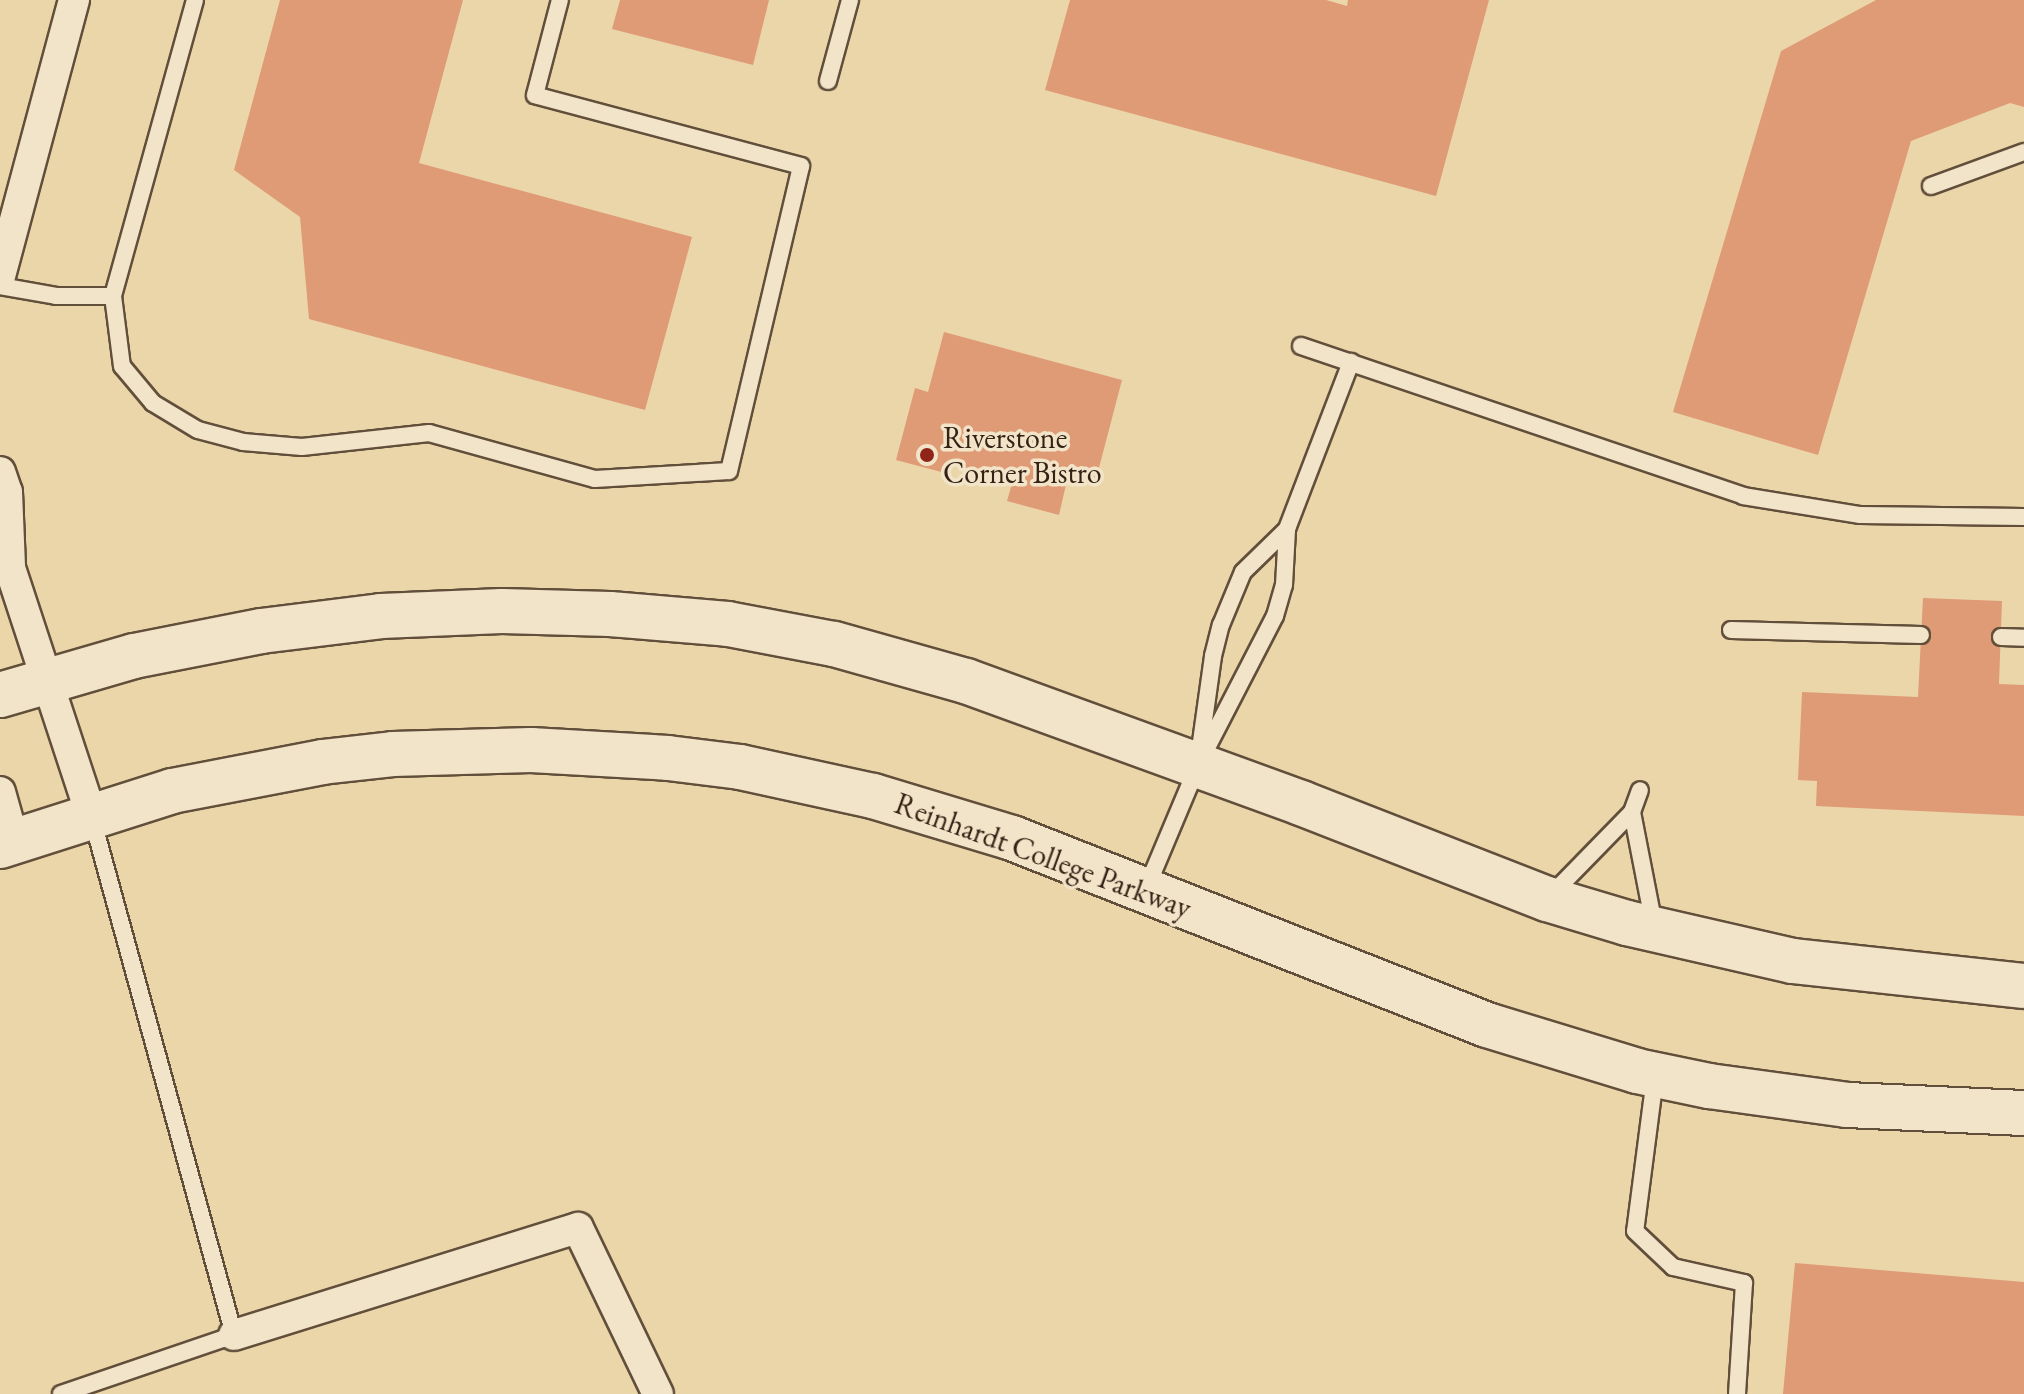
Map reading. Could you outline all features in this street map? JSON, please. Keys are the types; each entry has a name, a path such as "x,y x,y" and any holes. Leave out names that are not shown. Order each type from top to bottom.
{"street":[{"path":"0,276 74,0"},
{"path":"0,472 7,492 10,568 92,817"},
{"path":"0,695 134,656 261,631 381,616 502,611 610,614 728,624 834,644 966,681 1198,765 1547,899 1656,930 1793,961 2024,986"},
{"name":"Reinhardt College Parkway","path":"7,844 172,791 322,762 461,752 600,753 740,767 808,779 1012,838 1487,1025 1655,1075 1847,1105 2024,1113"},
{"path":"0,792 7,844"},
{"path":"234,1335 578,1228 658,1394"}],"lane":[{"path":"195,0 113,296 122,366 153,403 198,430 243,442 302,447 429,433 595,479 729,471 801,166 535,95 560,0"},
{"path":"828,81 850,0"},
{"path":"1931,186 2024,152"},
{"path":"0,286 56,296 113,296"},
{"path":"1301,346 1743,496 1860,515 2024,517"},
{"path":"1146,891 1198,765 1275,616 1284,585 1287,529 1351,362"},
{"path":"1198,765 1213,656 1221,625 1243,572 1287,529"},
{"path":"1731,630 1921,635"},
{"path":"2001,637 2024,638"},
{"path":"1547,899 1632,812 1640,790"},
{"path":"1632,812 1656,930"},
{"path":"61,1394 234,1335 92,817"},
{"path":"1655,1075 1635,1231 1673,1267 1744,1283 1737,1394"}],"building":[{"path":"280,0 463,0 419,163 692,237 645,410 309,319 300,217 234,170"},
{"path":"620,0 769,0 753,65 612,29"},
{"path":"1070,0 1326,0 1347,6 1348,0 1489,0 1436,196 1045,90"},
{"path":"1876,0 2024,0 2024,107 2010,103 1911,141 1818,455 1673,412 1781,51"},
{"path":"944,332 1122,380 1095,483 1068,476 1059,515 1007,501 1013,480 952,464 949,474 896,460 915,388 928,392"},
{"path":"1923,598 2002,601 1999,684 2024,685 2024,816 1816,806 1817,781 1798,780 1802,692 1918,697"},
{"path":"1795,1263 2024,1282 2024,1394 1783,1394"}],"place":[{"name":"Riverstone Corner Bistro","path":"927,455"}]}
